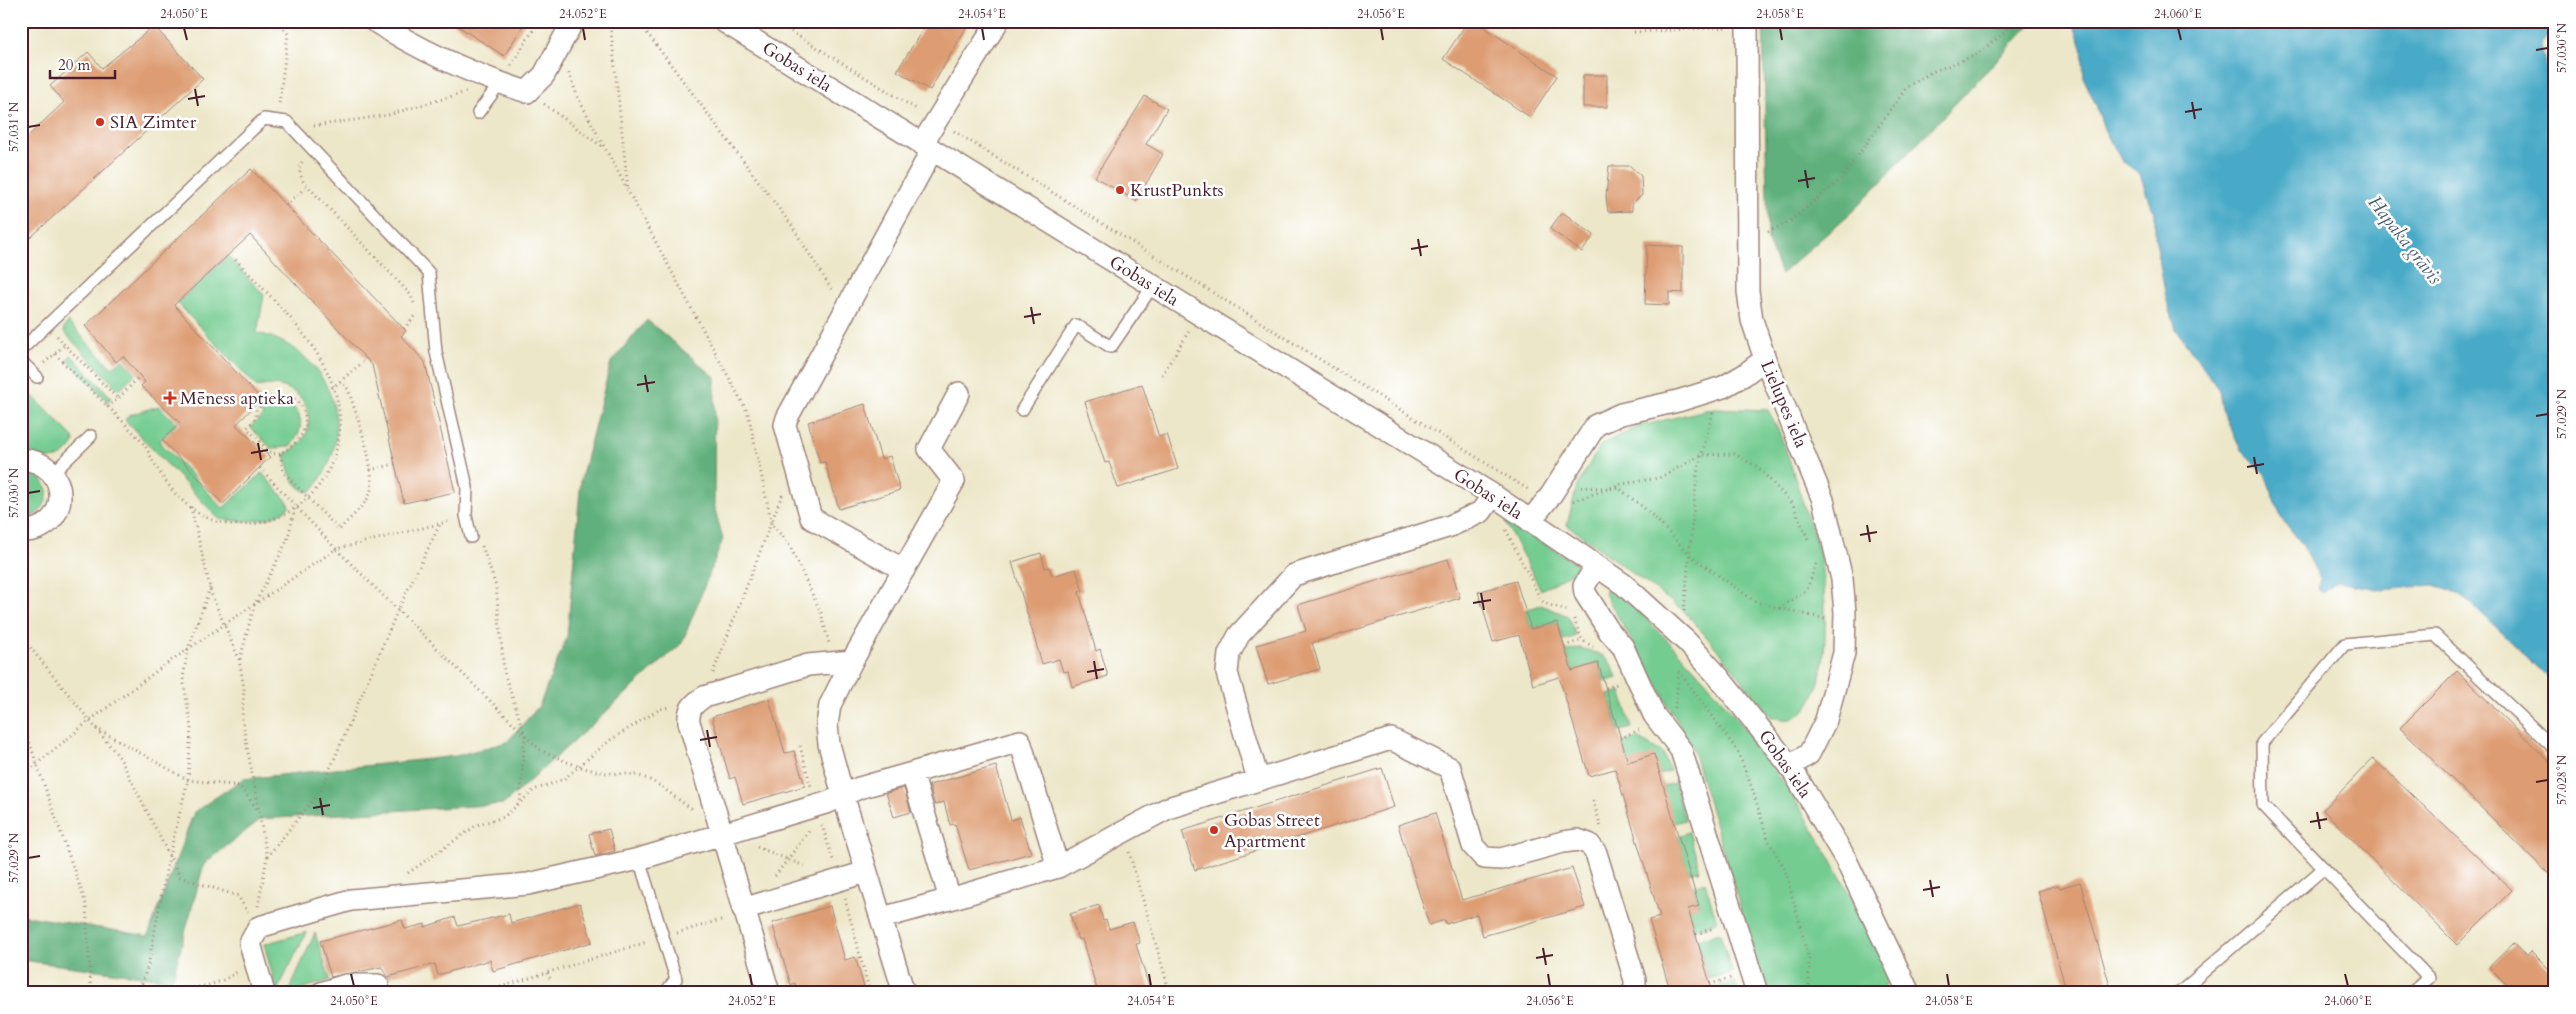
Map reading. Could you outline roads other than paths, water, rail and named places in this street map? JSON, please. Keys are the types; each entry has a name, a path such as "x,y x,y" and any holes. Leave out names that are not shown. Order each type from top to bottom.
{"street":[{"path":"374,21 441,57 500,83 528,92 544,76 573,21"},
{"name":"Gobas iela","path":"723,21 1152,287 1490,501 1530,521 1623,584 1682,637 1717,675 1790,766 1845,858 1909,993"},
{"path":"904,570 811,518 785,428 787,418 845,310 927,147 936,121 998,21"},
{"name":"Lielupes iela","path":"1747,24 1748,291 1752,320 1765,359 1823,500 1842,579 1845,625 1844,653 1826,720 1810,754 1790,766"},
{"path":"1530,521 1552,493 1596,425 1621,414 1678,401 1715,390 1744,375 1765,359"},
{"path":"904,993 843,795 829,744 827,726 830,705 843,662 904,570 954,481 929,449 958,393"},
{"path":"21,459 43,464 54,473 60,502 54,517 41,527 21,531"},
{"path":"1258,779 1227,674 1228,654 1240,635 1294,575 1450,526 1481,512 1490,501"},
{"path":"1596,566 1584,586 1588,600 1609,632 1623,647 1654,715 1656,732 1681,750 1757,993"},
{"path":"769,993 743,910 688,714 700,700 808,665 843,662"},
{"path":"882,918 1058,867 1168,808 1391,739 1450,768 1473,846 1484,858 1501,859 1578,840 1589,844 1596,853 1635,980 1635,988 1632,993"},
{"path":"264,993 250,944 259,927 352,900 528,884 639,859 720,828 829,802 843,795 1020,741 1058,867"},
{"path":"912,773 950,899"},
{"path":"743,910 866,872"},
{"path":"321,993 346,985 378,985"}],"lane":[{"path":"478,113 500,83"},
{"path":"21,350 264,119 277,119 287,122 429,273 436,352 467,487 466,516 471,537"},
{"path":"1022,410 1076,325 1111,347 1152,287"},
{"path":"21,361 35,375"},
{"path":"54,473 91,436"},
{"path":"2412,993 2429,978 2263,805 2262,743 2345,644 2435,635 2555,748"},
{"path":"639,859 676,980 665,993"},
{"path":"2179,993 2324,868"}],"water":[{"name":"Hapaka grāvis","path":"2072,21 2555,21 2555,27 2541,44 2545,64 2555,85 2555,684 2473,605 2451,590 2434,585 2383,590 2337,582 2323,593 2318,589 2321,581 2302,544 2282,519 2265,474 2241,450 2222,409 2219,390 2176,329 2166,298 2155,236 2155,212 2150,204 2140,174 2122,161 2105,132 2096,105 2084,79 2082,47"}],"place":[{"name":"SIA Zimter","path":"100,122"},
{"name":"KrustPunkts","path":"1120,190"},
{"name":"Mēness aptieka","path":"170,398"},
{"name":"Gobas Street Apartment","path":"1214,830"}]}
